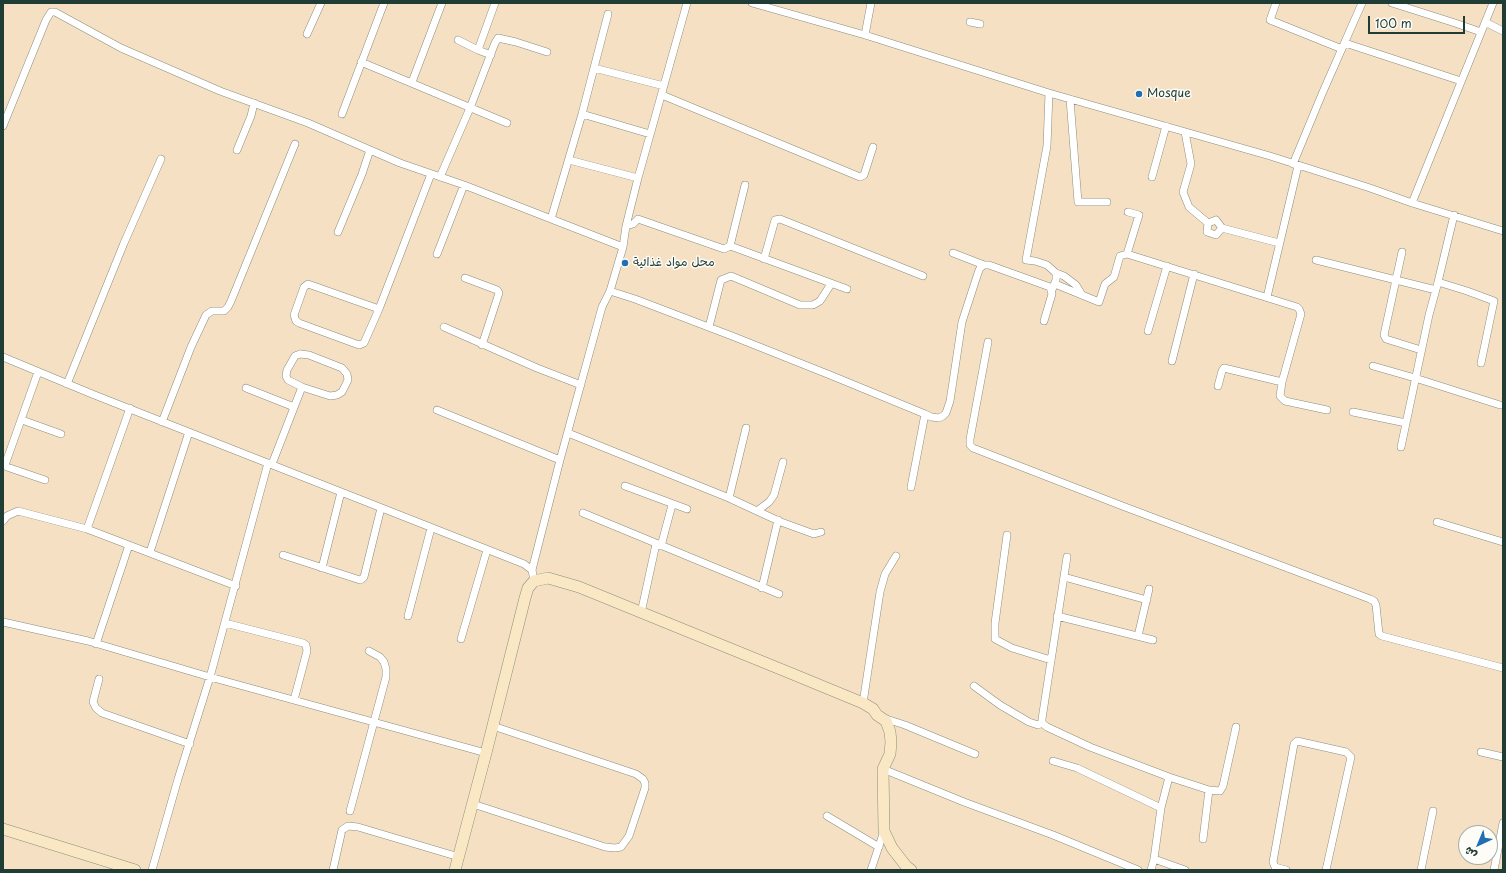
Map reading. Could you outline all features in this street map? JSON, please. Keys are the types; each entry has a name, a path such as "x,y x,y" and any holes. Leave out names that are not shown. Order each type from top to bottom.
{"street":[{"path":"307,34 321,3"},
{"path":"342,114 384,3"},
{"path":"412,82 442,3"},
{"path":"478,50 495,3"},
{"path":"534,581 532,570 560,460 602,307 610,291 623,247 626,226 638,178 687,3"},
{"path":"752,3 865,35 1049,93 1296,165 1503,231"},
{"path":"865,35 871,3"},
{"path":"1276,3 1270,20 1343,46 1461,81"},
{"path":"1267,297 1296,165 1317,105 1362,3"},
{"path":"1392,3 1481,32"},
{"path":"1412,203 1493,3"},
{"path":"3,126 46,20 51,12 58,14 121,48 220,91 308,123 370,150 623,247"},
{"path":"551,219 582,114 608,14"},
{"path":"970,22 980,24"},
{"path":"1485,22 1503,31"},
{"path":"440,176 470,108 498,38 547,52"},
{"path":"458,40 491,55"},
{"path":"362,62 506,123"},
{"path":"594,68 664,86"},
{"path":"1049,93 1047,146 1026,260 1036,261 1047,265 1056,273 1064,276 1076,285 1082,295"},
{"path":"662,95 860,177 864,175 874,147"},
{"path":"1070,99 1078,202 1107,202"},
{"path":"237,150 251,116 254,103"},
{"path":"582,114 650,134"},
{"path":"1152,177 1166,126"},
{"path":"1185,132 1191,164 1183,192 1189,207 1208,223"},
{"path":"162,422 191,347 206,315 212,311 224,310 228,307 231,301 295,144"},
{"path":"338,232 362,174 370,150"},
{"path":"67,384 124,243 161,159"},
{"path":"569,160 638,178"},
{"path":"379,309 308,284 304,287 294,315 298,323 359,346 366,341 379,309 431,174"},
{"path":"437,254 464,185"},
{"path":"730,246 745,185"},
{"path":"1127,254 1139,215 1128,212"},
{"path":"1401,447 1421,350 1454,215"},
{"path":"626,226 633,224 638,219 724,249 730,246 847,289"},
{"path":"764,259 775,220 780,219 923,276"},
{"path":"1208,223 1216,220 1222,228 1279,243"},
{"path":"1208,223 1207,232 1216,235 1222,228"},
{"path":"1402,252 1395,279 1384,337 1386,339 1421,350"},
{"path":"953,253 984,265 989,265 1050,287 1082,295 1099,302 1105,284 1114,277 1120,256 1127,254 1297,307 1301,312 1282,382 1280,396 1285,401 1328,410"},
{"path":"1316,260 1436,290"},
{"path":"610,291 635,299 830,374 925,414 931,418 939,418 946,413 950,401 962,322 978,273 980,268 984,265"},
{"path":"1148,331 1167,266"},
{"path":"1044,321 1054,287 1056,273"},
{"path":"1172,361 1194,274"},
{"path":"709,327 721,280 731,276 800,305 813,305 820,301 831,284"},
{"path":"464,278 497,290 499,293 499,297 482,345"},
{"path":"1438,282 1494,301 1481,363"},
{"path":"444,327 482,345 581,385"},
{"path":"988,342 970,439 970,445 973,448 1370,599 1374,601 1376,605 1379,634 1382,636 1503,668"},
{"path":"300,354 308,355 342,368 347,374 348,380 342,392 337,395 330,396 302,387 288,380 286,376 287,370 295,356 300,354"},
{"path":"3,357 162,422 524,564 532,570"},
{"path":"1373,366 1500,405"},
{"path":"1218,386 1224,368 1282,382"},
{"path":"38,372 5,466 45,480"},
{"path":"152,870 210,677 270,464 302,387"},
{"path":"246,388 294,407"},
{"path":"87,529 130,408"},
{"path":"437,410 560,460"},
{"path":"1353,412 1406,423"},
{"path":"911,488 925,414"},
{"path":"22,420 61,434"},
{"path":"729,498 746,428"},
{"path":"150,552 189,432"},
{"path":"568,433 729,498 778,520 814,534 821,532"},
{"path":"757,511 769,502 774,495 783,462"},
{"path":"625,486 672,505 687,509"},
{"path":"322,568 341,492"},
{"path":"641,613 658,545 672,505"},
{"path":"283,555 362,579 364,577 381,508"},
{"path":"3,521 7,516 18,511 87,529 236,586"},
{"path":"583,513 779,594"},
{"path":"762,588 778,520"},
{"path":"1437,522 1503,542"},
{"path":"408,616 431,528"},
{"path":"1007,535 995,623 995,639 1012,648 1051,660"},
{"path":"96,644 129,545"},
{"path":"461,639 487,550"},
{"path":"863,703 880,592 885,574 896,556"},
{"path":"1042,723 1067,557"},
{"path":"1064,577 1147,600"},
{"path":"455,870 528,588 534,581 548,578 579,588 873,708 878,716 886,721 890,737 890,754 883,769 884,831 871,870"},
{"path":"1138,636 1150,589"},
{"path":"1058,616 1153,640"},
{"path":"3,622 96,644 486,753"},
{"path":"225,623 306,645 307,651 294,700"},
{"path":"350,811 375,721 386,669 380,657 369,651"},
{"path":"99,679 93,702 96,708 102,713 190,744"},
{"path":"974,686 1000,705 1029,722 1038,725 1042,723"},
{"path":"878,716 905,725 975,754"},
{"path":"1042,723 1047,727 1090,747 1169,777 1209,790 1220,791 1223,786 1236,727"},
{"path":"473,804 605,847 615,848 621,846 629,836 645,788 643,778 636,774 493,726"},
{"path":"1286,870 1275,867 1272,862 1294,744 1297,741 1346,752 1351,757 1326,870"},
{"path":"1481,752 1503,757"},
{"path":"1053,761 1077,768 1162,808"},
{"path":"883,769 964,802 1053,835 1138,870"},
{"path":"1151,870 1169,777"},
{"path":"1203,839 1209,790"},
{"path":"1421,870 1433,811"},
{"path":"827,816 879,847"},
{"path":"1494,870 1503,823"},
{"path":"333,870 342,830 348,826 358,827 459,857"},
{"path":"3,829 135,870"},
{"path":"884,831 892,848 906,866 912,870"},
{"path":"1154,859 1185,870"}],"place":[{"name":"Mosque","path":"1139,94"},
{"name":"محل مواد غذائية","path":"625,263"}]}
